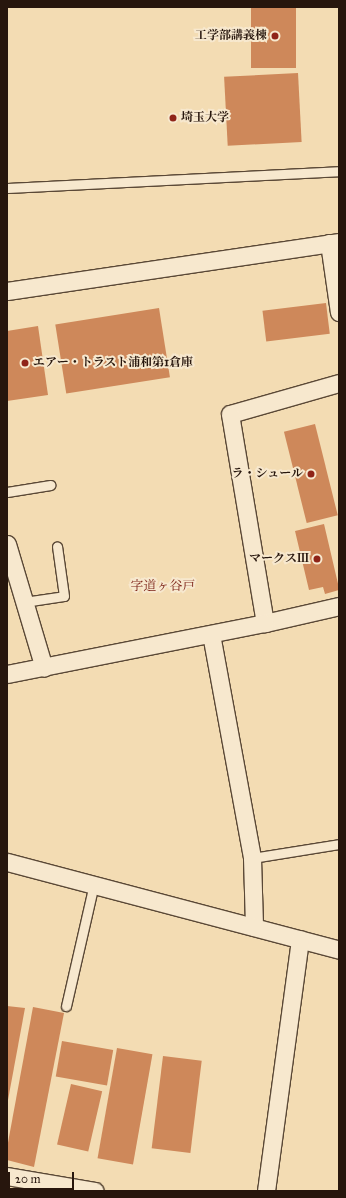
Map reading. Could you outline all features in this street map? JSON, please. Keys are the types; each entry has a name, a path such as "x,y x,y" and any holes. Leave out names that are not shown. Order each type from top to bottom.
{"street":[{"path":"7,291 334,242 339,312"},
{"path":"265,624 230,414 339,383"},
{"path":"7,544 44,668"},
{"path":"7,674 265,624 339,606"},
{"path":"211,634 252,858 254,927"},
{"path":"7,862 339,950"},
{"path":"266,1191 300,939"},
{"path":"7,1176 95,1191"}],"lane":[{"path":"7,188 339,171"},
{"path":"7,492 50,485"},
{"path":"24,602 64,596 57,546"},
{"path":"252,858 339,844"},
{"path":"66,1006 94,884"}],"building":[{"name":"工学部講義棟","path":"251,7 296,7 296,68 251,68"},
{"path":"298,73 302,142 228,146 224,77"},
{"path":"326,303 330,334 266,342 262,311"},
{"path":"159,308 170,377 66,394 55,324"},
{"name":"エアー・トラスト浦和第1倉庫","path":"38,326 48,395 7,401 7,331"},
{"name":"ラ・シュール","path":"315,424 338,515 307,523 284,432"},
{"name":"マークスⅢ","path":"324,524 339,588 339,590 325,594 323,587 309,590 295,531"},
{"path":"7,1006 25,1008 8,1100 7,1100"},
{"path":"33,1007 64,1013 34,1167 7,1160 7,1148"},
{"path":"62,1041 113,1050 107,1085 56,1076"},
{"path":"117,1048 152,1054 133,1165 98,1158"},
{"path":"163,1056 202,1061 190,1153 152,1148"},
{"path":"71,1084 102,1091 88,1152 57,1144"}],"place":[{"name":"工学部講義棟","path":"275,36"},
{"name":"埼玉大学","path":"173,118"},
{"name":"エアー・トラスト浦和第1倉庫","path":"25,363"},
{"name":"ラ・シュール","path":"311,474"},
{"name":"マークスⅢ","path":"317,559"}],"district":[{"name":"字道ヶ谷戸","path":"163,586"}]}
